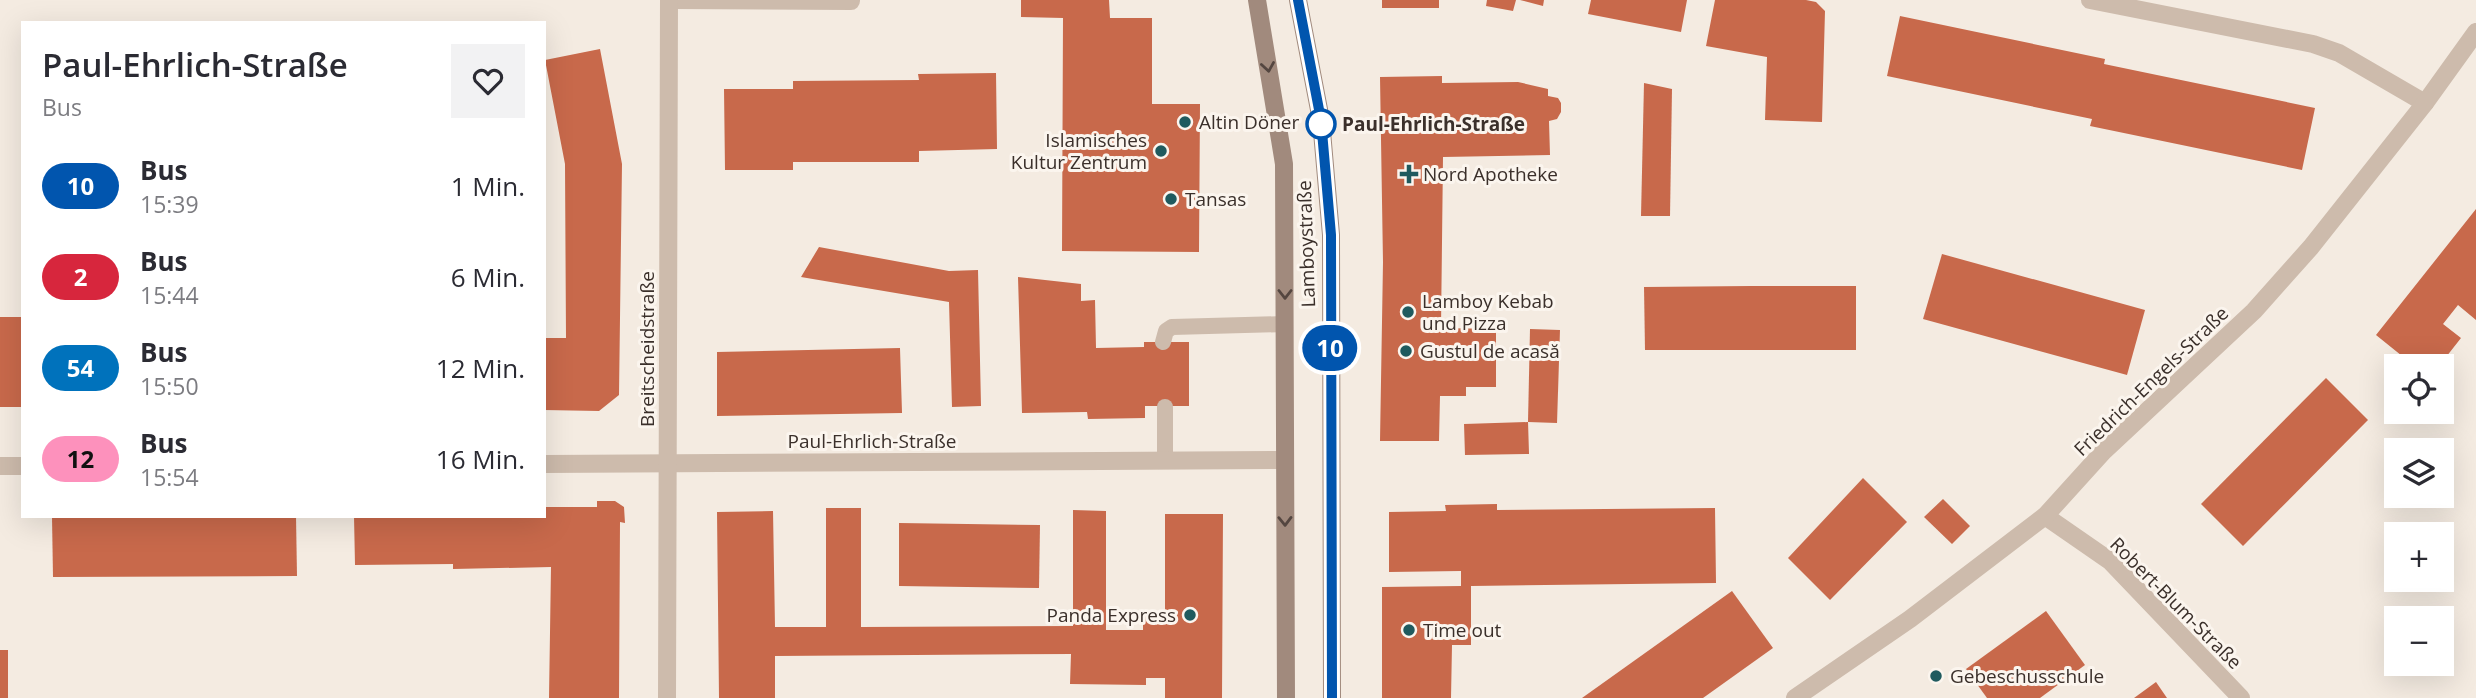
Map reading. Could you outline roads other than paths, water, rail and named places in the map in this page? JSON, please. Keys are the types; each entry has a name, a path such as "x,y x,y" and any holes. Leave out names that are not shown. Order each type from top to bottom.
{"main road":[{"name":"Lamboystraße","path":"1257,0 1284,164 1286,698"},
{"name":"Lamboystraße","path":"1298,0 1321,120 1331,235 1332,698"}],"street":[{"name":"Breitscheidstraße","path":"667,698 669,0"},
{"path":"674,0 851,1"},
{"path":"2090,0 2313,44 2339,53 2425,103"},
{"name":"Friedrich-Engels-Straße","path":"1795,698 1910,619 2045,516 2103,452 2254,311 2311,247 2425,103 2476,33"},
{"name":"Paul-Ehrlich-Straße","path":"546,464 1284,460"},
{"path":"0,466 21,466"},
{"name":"Robert-Blum-Straße","path":"2045,516 2110,561 2241,698"}],"lane":[{"path":"1163,342 1166,331 1172,327 1285,324"},
{"path":"1165,407 1166,461"}],"place":[{"name":"Altin Döner","path":"1185,122"},
{"name":"Paul-Ehrlich-Straße","path":"1321,124"},
{"name":"Islamisches Kultur Zentrum","path":"1161,151"},
{"name":"Nord Apotheke","path":"1409,174"},
{"name":"Tansas","path":"1171,199"},
{"name":"Lamboy Kebab und Pizza","path":"1408,312"},
{"name":"Gustul de acasă","path":"1406,351"},
{"name":"Panda Express","path":"1190,615"},
{"name":"Time out","path":"1409,630"},
{"name":"Gebeschusschule","path":"1936,676"}]}
